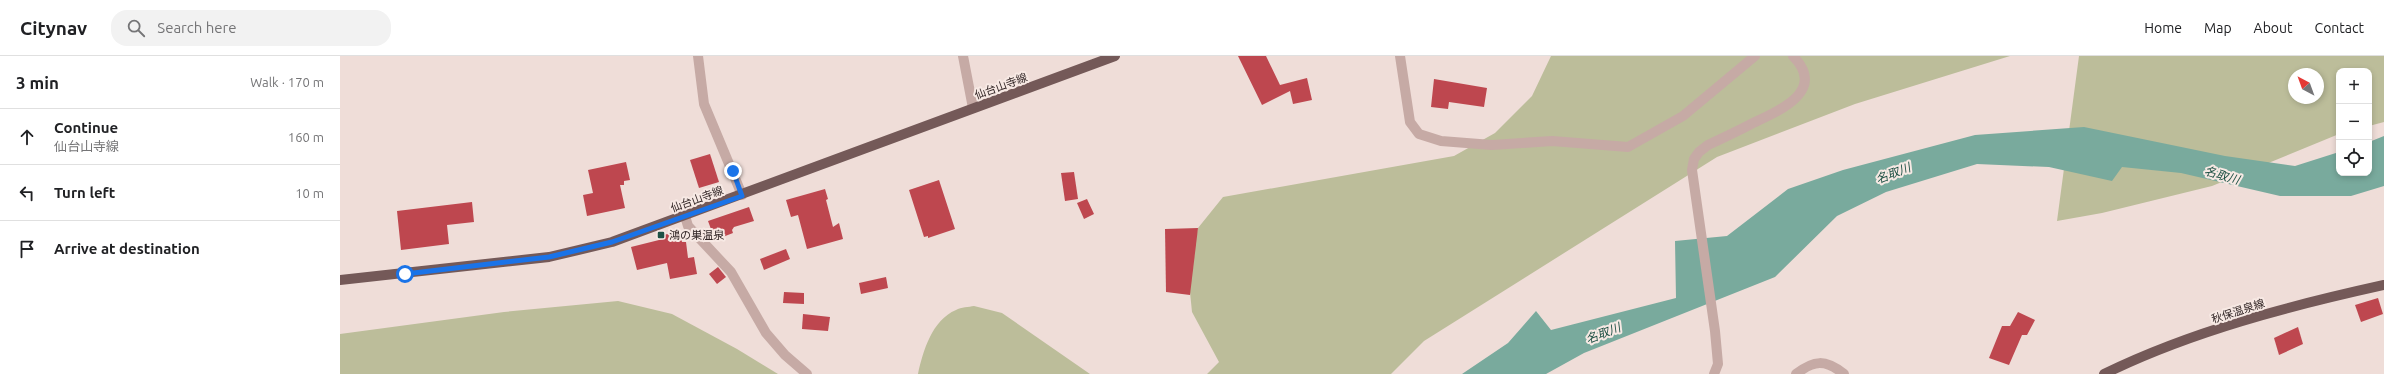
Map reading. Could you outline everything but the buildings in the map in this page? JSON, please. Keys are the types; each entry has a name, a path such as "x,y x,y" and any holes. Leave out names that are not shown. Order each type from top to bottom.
{"main road":[{"name":"仙台山寺線","path":"340,280 549,257 612,242 742,196 973,108 1115,56"},
{"name":"秋保温泉線","path":"2104,374 2178,344 2256,317 2384,285"}],"street":[{"path":"698,56 704,104 742,196"},
{"path":"963,56 973,108"},
{"path":"1400,56 1410,122 1419,134 1441,141 1492,145 1552,141 1628,147 1684,116 1755,56"},
{"path":"1714,374 1718,364 1715,331 1696,208 1692,170 1694,159 1699,152 1708,145 1788,107 1804,84 1803,73 1793,56"},
{"path":"685,216 688,226 731,272 766,333 785,355 807,374"},
{"path":"1796,374 1809,364 1826,363 1844,374"}],"green space":[{"path":"1551,56 2010,56 1855,104 1717,157 1424,341 1391,374 1207,374 1219,362 1192,312 1188,272 1198,228 1223,197 1454,156 1495,133 1532,96"},
{"path":"2079,56 2384,56 2384,122 2372,125 2372,68 2336,68 2336,135 2212,186 2102,213 2057,221"},
{"path":"618,301 672,314 737,349 778,374 340,374 340,334 504,312"},
{"path":"974,306 1002,313 1090,374 918,374 926,346 930,337 941,321 958,309"}],"water":[{"name":"名取川","path":"2084,127 2225,156 2295,166 2336,153 2336,176 2372,176 2372,141 2384,136 2384,186 2351,196 2280,196 2181,173 2122,167 2112,181 2049,167 1977,164 1886,192 1837,216 1775,277 1584,353 1546,374 1462,374 1508,343 1536,311 1551,330 1676,298 1675,241 1727,236 1788,189 1843,170 1975,135"}],"place":[{"name":"鴻の巣温泉","path":"661,235"}],"route":[{"path":"405,274 549,257 612,242 675,221 742,196 733,171"}]}
